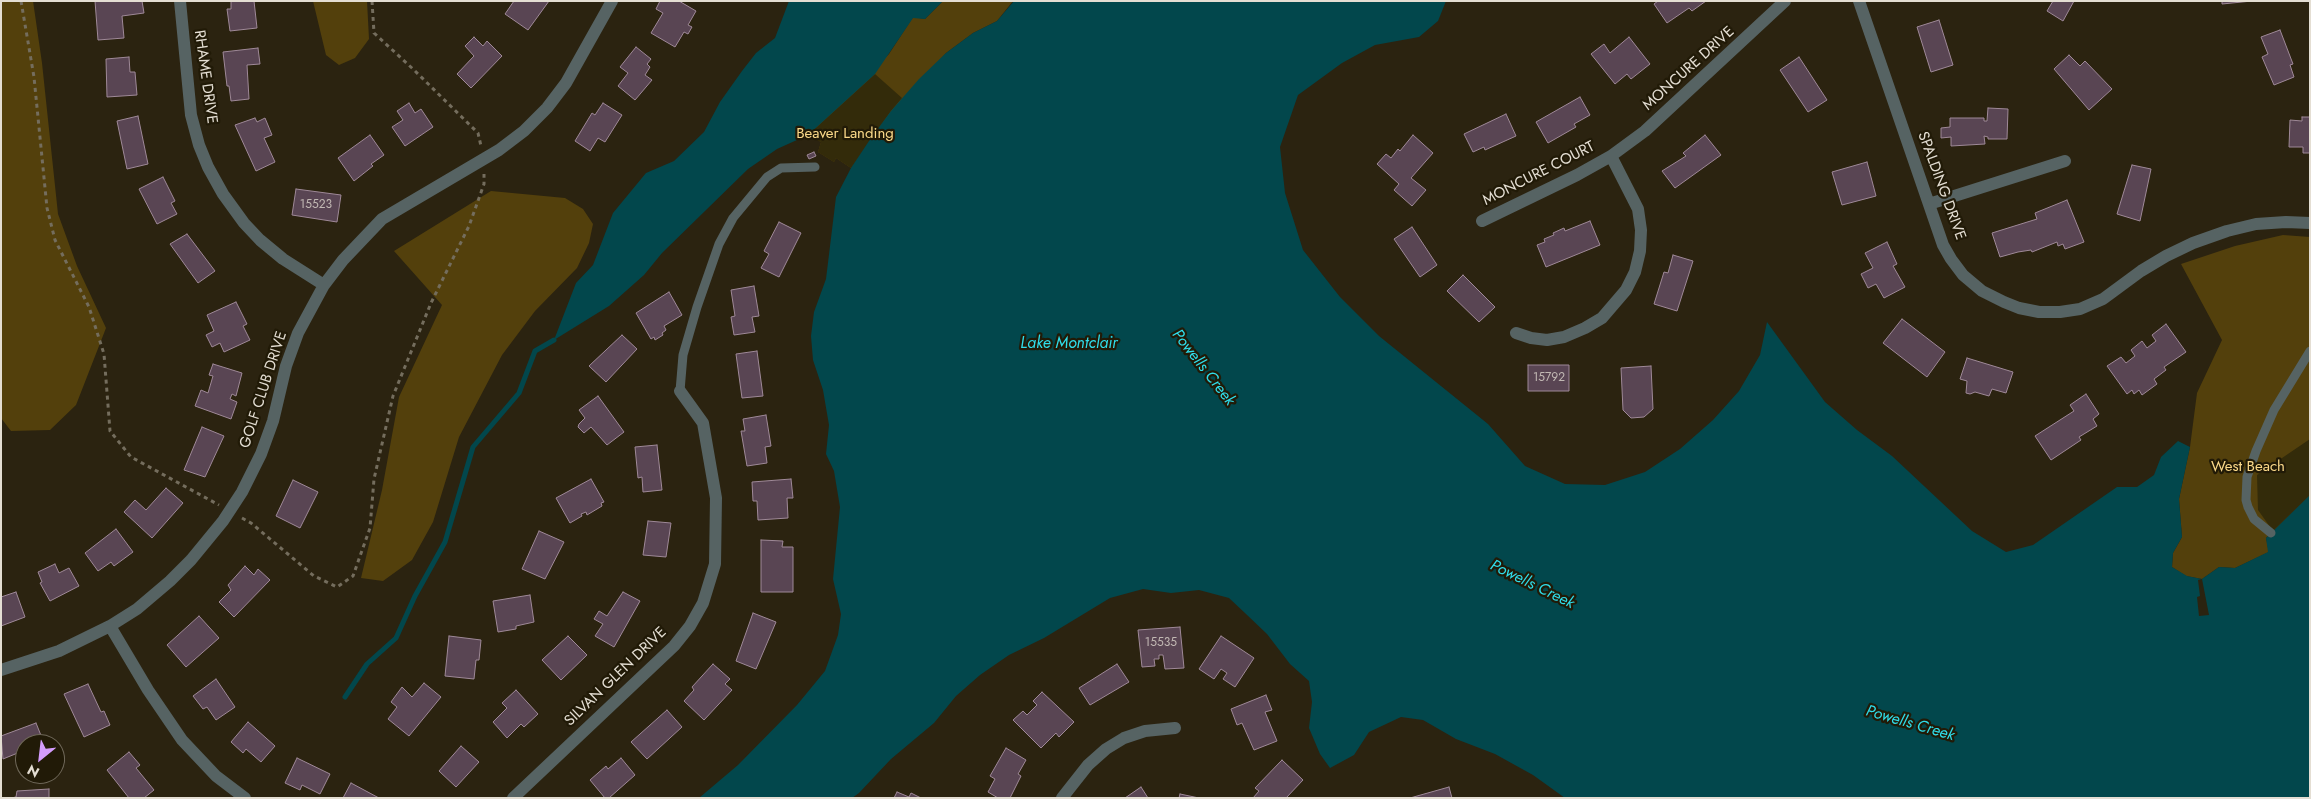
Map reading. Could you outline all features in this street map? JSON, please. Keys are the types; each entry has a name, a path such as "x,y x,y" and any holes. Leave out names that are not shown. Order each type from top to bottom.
{"street":[{"name":"RHAME DRIVE","path":"180,1 191,115 208,167 223,194 244,223 260,240 283,260 324,286"},
{"name":"GOLF CLUB DRIVE","path":"1,670 59,651 110,626 136,609 170,581 191,560 230,511 242,492 261,454 295,341 311,307 342,260 382,219 484,159 524,130 546,108 566,83 612,1"},
{"name":"MONCURE DRIVE","path":"1611,156 1646,131 1785,1"},
{"name":"SPALDING DRIVE","path":"1859,1 1943,245 1963,275 1982,291 2004,302 2019,308 2039,312 2060,312 2080,309 2103,299 2140,271 2166,256 2227,230 2276,223 2310,224"},
{"name":"MONCURE COURT","path":"1482,221 1611,156"},
{"path":"1516,333 1531,338 1548,340 1571,334 1602,318 1626,290 1635,272 1640,251 1641,230 1638,209 1611,156"},
{"path":"1929,204 2065,162"},
{"name":"SILVAN GLEN DRIVE","path":"513,798 674,646 690,626 703,603 715,564 716,498 704,423 680,391"},
{"path":"110,626 148,690 182,740 216,776 245,798"},
{"path":"1062,798 1088,765 1106,749 1124,738 1145,731 1175,728"}],"lane":[{"path":"680,391 683,355 697,308 719,244 734,218 767,177 781,168 815,167"},
{"path":"2271,533 2254,519 2248,507 2246,500 2247,477 2274,410 2310,350"}],"path":[{"path":"21,1 34,77 47,208 55,240 89,307 104,354 110,430 131,457 252,523 314,576 337,587 353,576 370,528 374,479 393,396 431,303 469,226 484,184 484,159 478,132 374,34 372,1"}],"green space":[{"path":"1,1 33,1 42,63 58,214 77,266 106,328 76,405 50,430 11,431 1,418"},
{"path":"313,1 367,1 369,39 355,58 339,65 326,55"},
{"name":"Beaver Landing","path":"943,1 1013,1 997,21 973,33 946,53 871,138 851,168 836,158 834,162 818,152 821,142 808,135 889,54 913,17 925,19"},
{"path":"491,191 565,198 583,209 593,224 589,243 577,268 535,311 502,355 459,437 433,522 412,560 383,581 361,578 382,490 399,397 442,305 394,251"},
{"name":"West Beach","path":"2283,235 2310,237 2310,495 2266,538 2269,552 2235,568 2219,567 2202,579 2186,576 2172,567 2173,553 2182,537 2179,499 2190,447 2197,393 2222,340 2181,264 2235,246"}],"sand":[{"name":"Beaver Landing","path":"875,74 902,98 851,168 836,158 834,162 818,152 821,142 808,135"},
{"name":"West Beach","path":"2310,439 2310,495 2273,531 2258,510 2257,475"}],"water":[{"path":"789,1 943,1 925,19 913,18 875,74 808,135 777,149 748,169 662,253 644,275 609,306 554,340 576,283 593,265 613,213 646,173 674,161 704,132 720,102 742,71 756,53 775,38"},
{"name":"Lake Montclair","path":"1014,1 1446,1 1438,21 1419,37 1375,45 1342,63 1298,95 1280,147 1285,193 1303,250 1340,297 1379,336 1488,424 1525,466 1565,484 1605,485 1645,472 1680,449 1713,420 1739,391 1760,355 1767,322 1825,402 1857,430 1892,456 1972,531 2006,552 2033,545 2117,487 2137,487 2154,475 2161,457 2178,441 2190,447 2179,499 2182,537 2173,553 2172,567 2187,576 2202,579 2219,567 2235,568 2268,552 2266,538 2310,495 2310,798 1565,798 1533,775 1495,754 1456,739 1423,720 1401,717 1369,732 1354,755 1330,768 1320,754 1309,728 1312,702 1309,681 1290,664 1267,634 1229,598 1199,590 1171,593 1143,589 1110,598 1044,638 1009,655 980,675 956,696 934,723 891,759 852,798 699,798 738,765 797,705 825,671 838,635 841,614 833,579 840,507 834,471 826,454 829,425 823,390 813,360 811,336 814,312 826,279 836,197 851,168 871,138 891,111 919,79 946,53 973,33 997,21"}],"pier":[{"path":"2202,579 2209,615 2199,616 2197,597 2200,596 2198,580"}],"building":[{"path":"95,1 142,1 144,13 122,16 124,38 98,40"},
{"path":"231,1 254,1 257,28 230,31 227,9 231,9"},
{"path":"514,1 549,1 528,30 505,14"},
{"path":"660,1 679,1 696,11 688,25 692,27 688,34 684,32 675,47 651,33 663,13 656,9"},
{"path":"1658,1 1706,1 1692,11 1689,8 1667,23 1654,4"},
{"path":"2053,1 2074,1 2063,21 2047,11"},
{"path":"2222,1 2252,1 2222,4"},
{"path":"1939,20 1953,65 1931,72 1917,27"},
{"path":"2280,30 2293,64 2290,65 2294,77 2274,85 2262,57 2268,54 2261,37"},
{"path":"474,37 483,46 487,41 502,56 471,88 457,74 474,56 465,46"},
{"path":"1629,37 1650,64 1631,79 1627,74 1615,84 1591,54 1604,44 1610,53"},
{"path":"636,47 651,59 647,64 650,67 645,75 652,80 635,100 618,86 628,73 620,67"},
{"path":"258,48 260,64 247,65 249,99 231,101 229,86 227,86 223,52"},
{"path":"2069,55 2080,66 2085,61 2112,89 2089,110 2054,69"},
{"path":"129,57 130,72 135,72 137,95 107,97 106,59"},
{"path":"1799,57 1827,100 1808,112 1780,70"},
{"path":"1580,97 1590,115 1574,124 1576,127 1548,143 1536,122"},
{"path":"409,103 415,113 421,109 433,127 405,146 392,127 403,120 397,111"},
{"path":"603,103 622,115 605,142 598,138 590,151 575,141 592,113 595,115"},
{"path":"1988,108 2008,109 2007,139 1988,139 1988,137 1984,136 1985,144 1951,146 1951,137 1941,138 1941,128 1950,127 1950,118 1984,118 1984,121 1987,121"},
{"path":"1506,114 1516,136 1485,150 1484,147 1473,152 1464,134"},
{"path":"138,116 148,164 127,169 117,121"},
{"path":"2302,117 2310,117 2310,153 2303,153 2303,147 2289,147 2290,120 2302,121"},
{"path":"255,118 257,122 265,118 272,135 264,138 275,162 256,171 235,125"},
{"path":"370,135 384,155 371,164 373,166 354,181 338,158"},
{"path":"1413,135 1433,153 1411,178 1426,190 1412,206 1394,190 1399,184 1377,164 1386,154 1391,158 1398,149 1400,151"},
{"path":"1705,135 1721,155 1675,188 1662,171 1686,156 1683,153"},
{"path":"814,152 816,156 809,159 807,155"},
{"path":"1867,162 1876,196 1842,205 1832,172"},
{"path":"2132,165 2151,169 2140,221 2117,214"},
{"path":"163,177 175,201 171,203 177,214 157,224 139,189"},
{"path":"296,189 341,195 337,222 292,215"},
{"path":"2067,200 2084,242 2065,249 2063,244 2058,246 2057,242 2032,252 2031,250 2018,252 2000,257 1992,233 2037,219 2035,213"},
{"path":"1590,221 1600,245 1546,267 1537,245 1545,242 1544,239 1564,228 1565,231"},
{"path":"779,222 801,233 779,277 761,268 769,254 764,251"},
{"path":"1412,227 1437,265 1420,277 1394,239"},
{"path":"187,234 215,271 198,283 170,244"},
{"path":"1887,242 1897,264 1893,266 1905,287 1884,298 1876,284 1868,288 1861,274 1873,268 1865,253"},
{"path":"1673,255 1693,261 1677,311 1654,304 1664,272 1668,273"},
{"path":"1463,275 1495,307 1479,322 1447,291"},
{"path":"754,286 759,316 752,317 755,332 734,335 731,317 735,316 731,290"},
{"path":"669,292 682,315 664,326 666,330 662,333 663,335 655,340 654,337 651,339 636,313"},
{"path":"236,302 247,324 243,326 250,340 224,352 220,343 212,347 206,335 214,331 207,315"},
{"path":"1902,319 1945,352 1927,377 1883,343"},
{"path":"2166,324 2186,352 2164,367 2166,370 2154,379 2157,384 2142,395 2139,390 2134,394 2132,390 2127,394 2107,366 2121,357 2126,363 2135,356 2131,350 2142,341 2147,348 2156,341 2152,335"},
{"path":"622,335 637,349 606,382 589,366"},
{"path":"757,351 763,396 742,398 736,354"},
{"path":"1967,358 2013,372 2006,393 1992,389 1989,396 1975,392 1966,393 1967,381 1960,379"},
{"path":"213,364 242,373 236,396 232,394 230,399 237,402 231,419 195,406 201,390 208,393 213,376 209,375"},
{"path":"1528,365 1569,365 1569,391 1528,391"},
{"path":"1651,366 1653,409 1644,417 1631,418 1623,410 1621,368"},
{"path":"2086,394 2099,414 2093,419 2097,426 2079,437 2081,440 2051,460 2035,436 2074,411 2070,405"},
{"path":"598,396 624,432 607,445 591,427 584,433 578,427 585,418 579,410"},
{"path":"766,415 771,446 765,447 767,463 747,466 741,431 745,431 743,419"},
{"path":"202,427 224,436 205,477 184,470"},
{"path":"657,445 662,490 643,492 642,477 638,478 635,447"},
{"path":"591,479 604,502 601,503 602,506 587,515 586,512 581,514 582,516 570,523 556,498"},
{"path":"791,479 793,498 787,498 788,518 758,520 757,501 753,501 752,482"},
{"path":"293,480 318,492 300,528 276,516"},
{"path":"166,488 183,503 152,538 124,512 135,500 146,510"},
{"path":"648,521 671,523 666,557 643,555"},
{"path":"116,529 133,552 114,566 111,562 98,571 85,553"},
{"path":"539,531 564,542 545,579 522,569"},
{"path":"761,540 783,541 782,547 793,547 793,592 761,592"},
{"path":"55,564 59,573 69,568 79,586 50,601 40,583 42,582 38,572"},
{"path":"245,566 254,575 258,569 270,580 234,617 219,602 231,590 228,585"},
{"path":"16,592 25,617 1,626 1,597"},
{"path":"623,592 640,601 614,647 595,636 603,624 594,619 599,611 607,616"},
{"path":"530,595 534,622 516,626 516,629 498,632 493,601"},
{"path":"753,613 776,622 756,669 736,661"},
{"path":"199,616 219,638 186,667 167,645"},
{"path":"1180,627 1184,668 1165,669 1163,655 1159,655 1159,659 1154,659 1155,666 1142,667 1138,630"},
{"path":"449,636 481,640 479,660 476,660 474,679 445,676"},
{"path":"568,636 587,655 561,680 542,660"},
{"path":"1221,636 1254,658 1235,687 1223,679 1227,673 1221,669 1214,679 1199,669"},
{"path":"713,664 730,679 725,684 732,690 704,720 684,701 694,690 692,687"},
{"path":"1117,664 1129,682 1090,705 1079,688"},
{"path":"216,679 235,707 216,720 207,707 203,709 193,696"},
{"path":"424,683 441,697 409,736 388,719 397,707 391,702 402,687 412,697"},
{"path":"88,684 101,712 104,711 110,725 84,737 64,694"},
{"path":"516,690 538,714 524,727 521,724 507,738 493,722 507,708 502,703"},
{"path":"1042,692 1074,722 1059,737 1056,733 1041,748 1013,720 1023,711 1027,715 1037,705 1033,701"},
{"path":"1266,695 1272,710 1265,712 1277,741 1254,750 1242,723 1237,725 1231,709"},
{"path":"667,710 682,727 647,759 631,742"},
{"path":"248,722 275,746 261,762 246,749 243,753 231,742"},
{"path":"36,723 40,734 15,734 15,754 3,759 1,736"},
{"path":"461,746 479,762 456,787 439,771"},
{"path":"1006,748 1026,760 1018,774 1021,776 1010,798 998,798 988,792 995,779 990,776"},
{"path":"129,752 140,765 136,768 154,790 144,798 129,798 107,770"},
{"path":"297,758 330,774 320,794 302,785 300,790 285,783"},
{"path":"621,758 635,775 609,798 605,798 590,780 606,766 608,769"},
{"path":"1282,760 1303,780 1286,798 1253,798 1259,791 1255,788"},
{"path":"351,783 379,798 343,798"},
{"path":"1141,787 1148,798 1125,798"},
{"path":"1449,787 1452,798 1410,798"},
{"path":"49,789 49,798 11,798 16,797 17,791"},
{"path":"897,792 909,797 911,793 921,798 894,798"},
{"path":"1180,794 1199,798 1179,798"}],"waterway":[{"path":"345,697 367,664 396,638 415,596 445,542 473,447 519,393 535,351 554,340"}],"water label":[{"name":"Powells Creek","path":"1203,368"},
{"name":"Powells Creek","path":"1532,585"},
{"name":"Powells Creek","path":"1910,724"}]}
